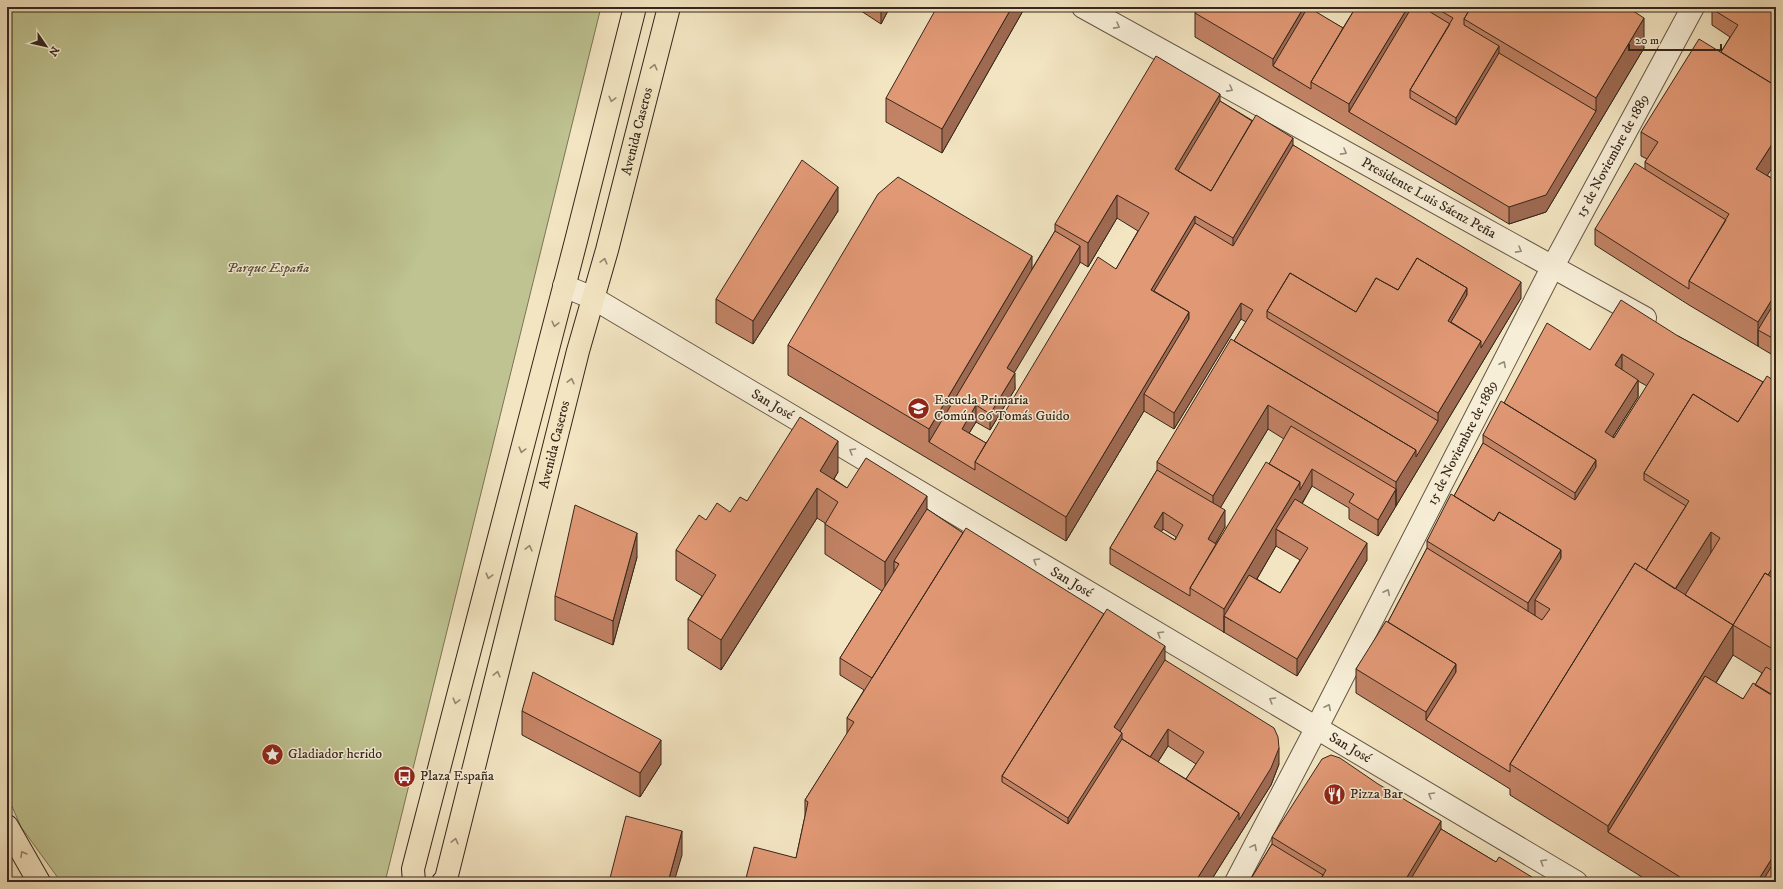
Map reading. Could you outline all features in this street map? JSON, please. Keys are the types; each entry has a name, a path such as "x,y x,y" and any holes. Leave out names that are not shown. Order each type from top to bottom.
{"main road":[{"path":"414,882 413,869 564,286 634,7"},
{"name":"Avenida Caseros","path":"443,882 446,879 578,351 594,298 669,7"},
{"path":"7,826 40,882"}],"street":[{"name":"Presidente Luis Sáenz Peña","path":"1083,7 1552,268 1664,328"},
{"name":"15 de Noviembre de 1889","path":"1236,882 1552,268 1693,7"},
{"name":"San José","path":"564,286 594,298 1576,882"}],"green space":[{"name":"Parque España","path":"7,7 601,7 385,882 61,882 21,827 7,795"}],"building":[{"path":"937,7 1012,7 942,129 886,98"},
{"path":"1198,7 1304,7 1273,59 1195,13"},
{"path":"1308,7 1343,28 1311,82 1311,89 1273,66"},
{"path":"1356,7 1408,7 1349,104 1311,82"},
{"path":"1412,7 1422,7 1450,24 1410,90 1410,98 1456,125 1499,53 1596,111 1546,195 1509,207 1349,112"},
{"path":"1434,7 1471,7 1464,19 1464,25 1499,46 1456,118 1410,90 1453,18"},
{"path":"1471,7 1627,7 1644,18 1596,98 1464,19"},
{"path":"1713,7 1776,7 1776,86 1721,52 1738,25 1712,9"},
{"path":"1699,39 1776,86 1776,138 1756,169 1776,181 1776,293 1758,322 1689,281 1729,214 1645,162 1658,142 1641,132"},
{"path":"1156,56 1220,94 1175,169 1211,191 1256,115 1293,138 1233,238 1195,216 1151,290 1189,312 1066,517 975,462 1098,257 1116,269 1149,213 1117,195 1088,243 1055,224"},
{"path":"1220,101 1252,121 1211,191 1178,171"},
{"path":"1293,145 1521,282 1481,348 1481,341 1451,322 1467,295 1467,288 1417,258 1398,290 1376,278 1356,312 1290,273 1267,311 1267,318 1438,421 1416,457 1416,450 1234,341 1253,310 1241,303 1174,413 1144,394 1189,319 1189,312 1154,291 1195,223 1233,246"},
{"path":"802,160 838,187 753,321 716,299"},
{"path":"1635,163 1726,220 1689,281 1689,289 1595,229"},
{"path":"898,177 1032,256 929,429 788,345 878,194"},
{"path":"1055,231 1080,246 1007,368 1015,373 990,414 976,405 962,429 986,443 975,462 975,470 929,442"},
{"path":"1417,258 1467,288 1448,321 1481,341 1438,413 1267,311 1290,273 1356,312 1376,278 1398,290"},
{"path":"1621,300 1678,336 1763,382 1738,422 1693,394 1644,473 1644,480 1686,506 1646,570 1635,563 1510,764 1510,772 1426,720 1456,672 1456,664 1388,622 1427,548 1542,620 1550,609 1535,600 1561,558 1561,550 1499,512 1494,521 1454,496 1483,443 1575,500 1596,467 1596,460 1504,403 1547,323 1590,350","holes":["1622,354 1654,374 1614,438 1605,432 1638,380 1615,365"]},
{"path":"1776,300 1776,340 1758,330"},
{"path":"1231,339 1416,450 1396,482 1268,405 1213,496 1157,462"},
{"path":"1767,376 1776,382 1776,562 1768,575 1765,573 1733,625 1685,595 1720,538 1711,532 1675,589 1646,570 1689,501 1644,473 1693,394 1738,422"},
{"path":"1501,401 1596,460 1575,493 1483,435"},
{"path":"800,417 838,441 820,471 847,488 866,458 927,496 885,562 825,524 838,502 817,488 721,640 688,619 716,575 676,550 699,515 706,520 717,503 730,512 740,497 747,501"},
{"path":"1291,426 1396,489 1378,520 1349,502 1354,494 1312,469 1300,490 1300,482 1269,464"},
{"path":"1266,462 1300,482 1224,609 1190,588"},
{"path":"1157,470 1225,510 1208,539 1216,544 1190,588 1190,596 1110,548","holes":["1163,512 1183,525 1175,540 1154,527"]},
{"path":"1451,494 1494,521 1499,512 1561,550 1528,603 1427,541"},
{"path":"1295,499 1367,543 1297,659 1224,616 1249,575 1280,593 1308,548 1276,529"},
{"path":"575,505 637,533 613,621 555,596"},
{"path":"927,509 963,533 872,678 840,658 899,564 894,561"},
{"path":"966,528 1104,614 1002,776 1002,782 1068,824 1122,739 1239,813 1195,882 745,882 754,847 796,858 808,802 805,800 854,722 847,718"},
{"path":"1635,563 1733,625 1608,826 1510,764"},
{"path":"1765,573 1776,580 1776,651 1733,625"},
{"path":"1107,609 1165,646 1114,727 1122,733 1068,818 1002,776"},
{"path":"1386,621 1456,664 1426,712 1356,669"},
{"path":"1165,660 1274,728 1278,737 1279,748 1271,768 1239,820 1239,813 1186,779 1204,752 1168,729 1150,757 1122,739 1122,733 1120,731"},
{"path":"1766,667 1776,673 1776,691 1773,696 1755,685"},
{"path":"533,672 661,740 640,773 522,711"},
{"path":"1705,676 1743,699 1753,683 1776,697 1776,852 1757,882 1688,882 1608,832"},
{"path":"1331,755 1340,758 1378,784 1441,821 1404,882 1319,882 1326,870 1272,837 1322,759"},
{"path":"626,816 682,831 668,882 609,882"},
{"path":"1441,829 1496,862 1499,857 1540,882 1409,882"},
{"path":"1272,844 1323,875 1319,882 1249,882"},
{"path":"1776,859 1776,882 1762,882"}],"place":[{"name":"Escuela Primaria Común 06 Tomás Guido","path":"919,408"},
{"name":"Gladiador herido","path":"272,754"},
{"name":"Plaza España","path":"404,776"},
{"name":"Pizza Bar","path":"1334,794"}]}
